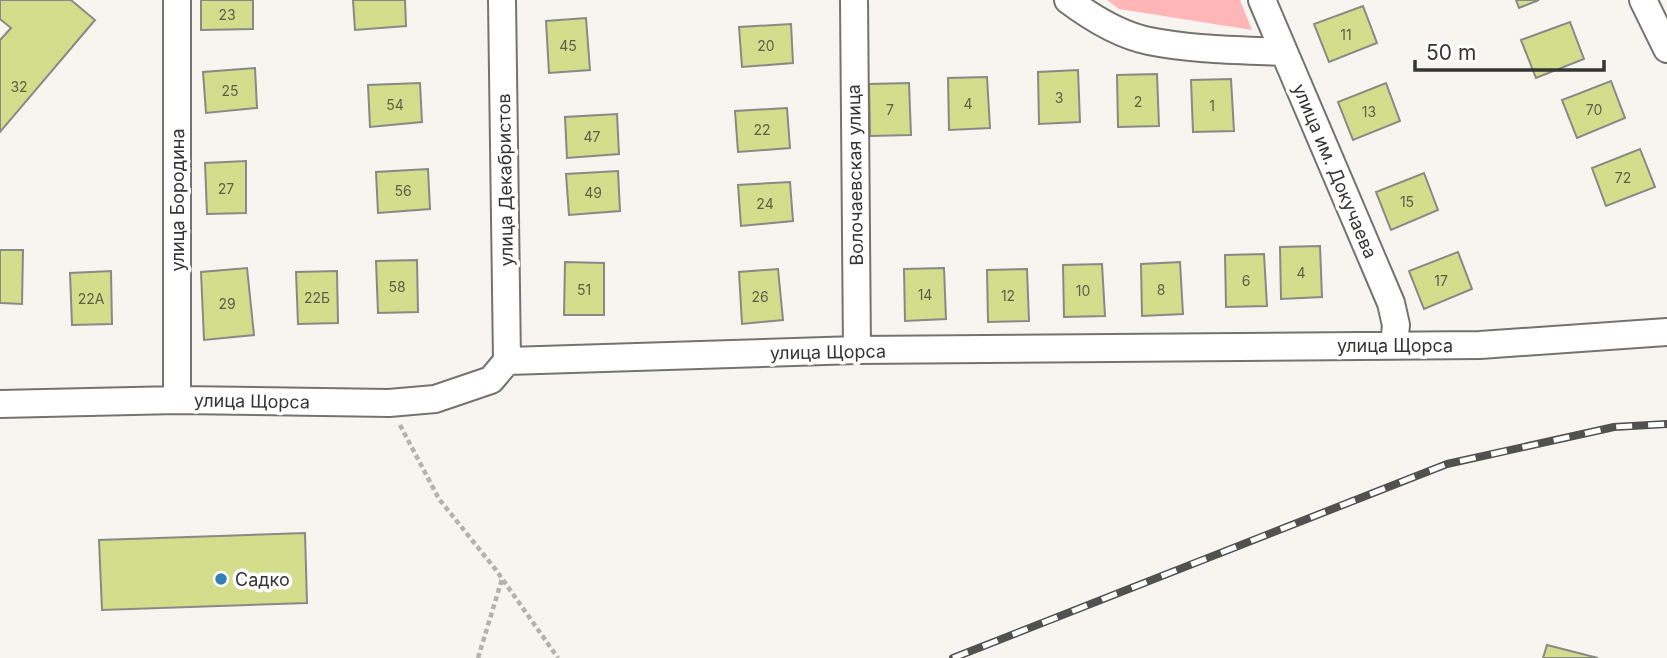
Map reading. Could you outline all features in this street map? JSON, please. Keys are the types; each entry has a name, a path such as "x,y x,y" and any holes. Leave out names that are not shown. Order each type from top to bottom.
{"street":[{"name":"улица Бородина","path":"177,0 177,400"},
{"name":"улица Декабристов","path":"502,0 507,361"},
{"name":"Волочаевская улица","path":"854,0 857,350"},
{"path":"1068,0 1110,27 1148,41 1205,48 1284,52"},
{"name":"улица им. Докучаева","path":"1262,0 1391,303 1396,325 1394,344"},
{"path":"1643,0 1667,49"},
{"name":"улица Щорса","path":"0,404 177,400 389,402 435,399 491,380 507,361 857,350 1480,345 1667,332"}],"path":[{"path":"389,402 439,499 502,579 558,658"},
{"path":"478,658 502,579"}],"shaded area":[{"path":"1107,0 1240,0 1252,30 1119,9"}],"building":[{"path":"0,0 71,0 95,20 0,132 0,40 11,28 0,19"},
{"path":"201,0 253,0 253,29 201,30"},
{"path":"353,0 405,0 406,26 355,30"},
{"path":"1516,0 1539,0 1519,8"},
{"path":"1363,6 1377,43 1329,62 1314,24"},
{"path":"586,18 590,70 549,73 546,21"},
{"path":"1570,22 1584,59 1536,78 1521,40"},
{"path":"791,24 793,63 742,67 739,27"},
{"path":"255,68 257,108 206,113 203,72"},
{"path":"1078,70 1080,122 1039,124 1038,72"},
{"path":"1157,74 1159,126 1118,127 1117,75"},
{"path":"987,77 990,128 949,130 948,78"},
{"path":"1231,79 1234,131 1193,132 1191,80"},
{"path":"1611,81 1625,118 1577,138 1562,100"},
{"path":"420,83 422,122 370,127 368,85"},
{"path":"909,83 911,135 870,136 869,84"},
{"path":"1386,83 1400,121 1353,140 1338,102"},
{"path":"787,108 790,148 738,152 735,111"},
{"path":"617,114 619,154 567,158 565,117"},
{"path":"1640,149 1655,187 1606,206 1592,168"},
{"path":"246,161 246,213 207,214 205,163"},
{"path":"428,169 430,209 378,213 376,172"},
{"path":"618,171 620,211 569,215 566,174"},
{"path":"1424,173 1438,210 1391,230 1376,192"},
{"path":"790,182 793,221 741,226 738,185"},
{"path":"1320,246 1322,297 1281,299 1280,247"},
{"path":"0,250 23,250 22,304 0,303"},
{"path":"1458,252 1472,289 1424,309 1409,271"},
{"path":"1264,254 1267,306 1226,307 1225,255"},
{"path":"417,260 418,312 378,313 376,261"},
{"path":"565,262 604,263 604,315 564,315"},
{"path":"1180,262 1183,314 1142,316 1141,264"},
{"path":"1102,264 1105,316 1064,317 1063,265"},
{"path":"247,268 254,335 204,340 201,272"},
{"path":"944,268 946,319 905,321 904,269"},
{"path":"778,269 783,320 742,324 739,272"},
{"path":"1027,269 1029,321 988,322 987,270"},
{"path":"111,271 112,324 72,325 70,273"},
{"path":"337,271 338,323 298,324 296,272"},
{"path":"305,533 307,603 102,610 99,540"},
{"path":"1547,645 1598,658 1543,658"}],"railway":[{"path":"953,658 1447,464 1614,427 1667,424"}],"place":[{"name":"Садко","path":"221,579"}]}
